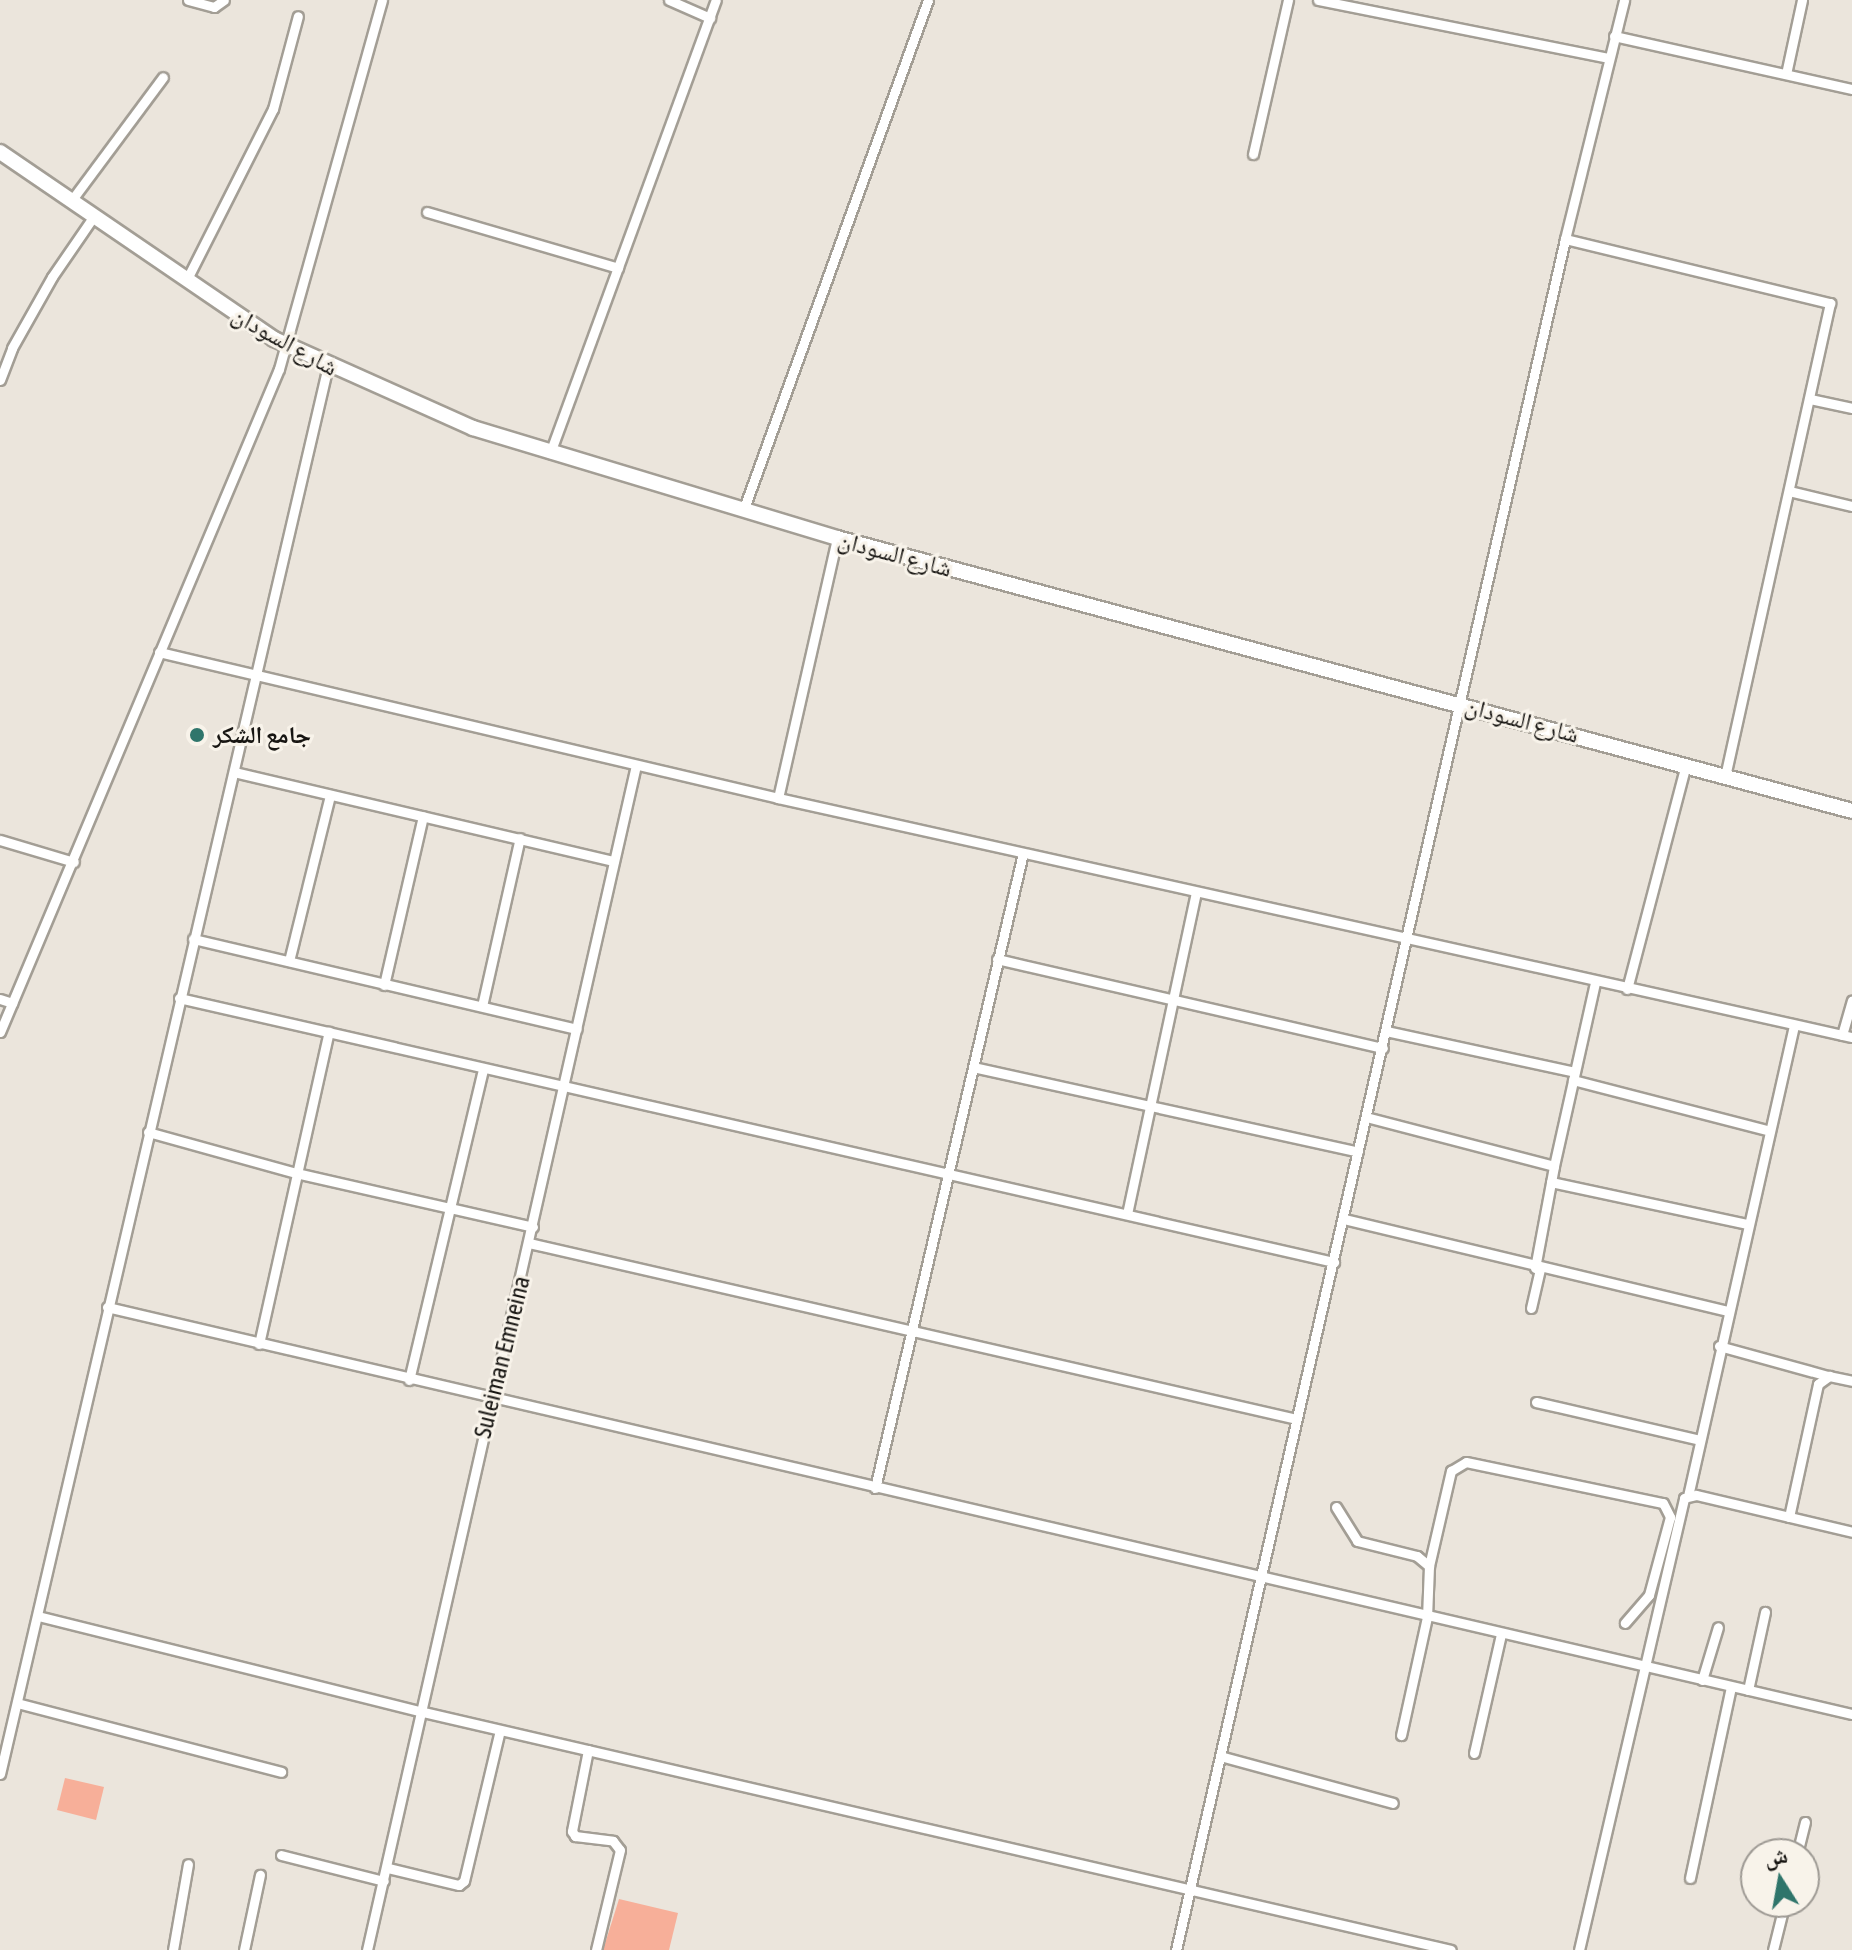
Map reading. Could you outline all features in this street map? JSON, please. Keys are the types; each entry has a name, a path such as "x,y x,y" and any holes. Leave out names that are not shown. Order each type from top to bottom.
{"main road":[{"name":"شارع السودان","path":"0,152 186,281 287,346 429,411 550,453 837,538 1852,811"}],"street":[{"path":"188,0 214,7 224,0"},
{"path":"0,1032 74,862 287,346 382,0"},
{"path":"669,0 710,18"},
{"path":"550,453 716,0"},
{"path":"743,511 928,0"},
{"path":"1253,154 1288,0"},
{"path":"1318,0 1607,58"},
{"path":"1176,1950 1259,1578 1463,704 1565,239 1607,58 1624,0"},
{"path":"1786,74 1802,0"},
{"path":"186,281 273,109 298,16"},
{"path":"1614,36 1852,89"},
{"path":"71,201 163,77"},
{"path":"427,212 618,268"},
{"path":"0,380 46,287 94,216"},
{"path":"1565,239 1828,301 1810,399 1725,775"},
{"path":"0,1774 328,366"},
{"path":"1810,399 1852,408"},
{"path":"1789,491 1852,506"},
{"path":"778,798 837,538"},
{"path":"159,652 253,678 778,798 1407,941 1847,1036 1852,1000"},
{"path":"1627,989 1686,764"},
{"name":"Suleiman Emneina","path":"367,1950 636,765"},
{"path":"234,772 614,861"},
{"path":"289,961 330,795"},
{"path":"384,985 423,816"},
{"path":"482,1006 520,838"},
{"path":"0,840 74,862"},
{"path":"875,1488 1023,853"},
{"path":"1127,1214 1147,1109 1196,893"},
{"path":"193,939 577,1029"},
{"path":"997,959 1383,1048"},
{"path":"1531,1308 1554,1166 1595,982"},
{"path":"179,998 1334,1262"},
{"path":"0,999 12,1003"},
{"path":"1579,1950 1688,1496 1766,1130 1794,1025"},
{"path":"1386,1031 1574,1076 1766,1130"},
{"path":"259,1344 329,1032"},
{"path":"973,1067 1147,1109 1358,1152"},
{"path":"409,1380 483,1069"},
{"path":"1366,1117 1554,1166"},
{"path":"148,1132 296,1173 533,1227"},
{"path":"1551,1182 1747,1224"},
{"path":"1344,1219 1726,1311"},
{"path":"529,1243 1296,1419"},
{"path":"107,1307 409,1380 1852,1714"},
{"path":"1719,1346 1852,1381"},
{"path":"1789,1517 1818,1384 1829,1376"},
{"path":"1536,1402 1700,1440"},
{"path":"1401,1735 1427,1617 1429,1566 1451,1471 1466,1462 1663,1503 1670,1517 1649,1595 1625,1623"},
{"path":"1688,1496 1852,1532"},
{"path":"1336,1507 1357,1541 1417,1556 1429,1566"},
{"path":"1748,1690 1765,1612"},
{"path":"38,1616 419,1711 1451,1950"},
{"path":"1702,1680 1718,1627"},
{"path":"1474,1753 1501,1634"},
{"path":"1690,1878 1731,1687"},
{"path":"17,1703 281,1772"},
{"path":"388,1868 459,1885 464,1881 500,1730"},
{"path":"588,1750 572,1831 575,1836 613,1841 620,1850 596,1950"},
{"path":"1220,1756 1393,1803"},
{"path":"1801,1838 1805,1822"},
{"path":"281,1855 384,1881"},
{"path":"173,1950 188,1864"},
{"path":"244,1950 260,1875"},
{"path":"1773,1950 1781,1918"}],"shaded area":[{"path":"65,1778 104,1787 96,1820 57,1810"},
{"path":"619,1899 678,1913 669,1950 603,1950"}],"place":[{"name":"جامع الشكر","path":"197,735"}]}
